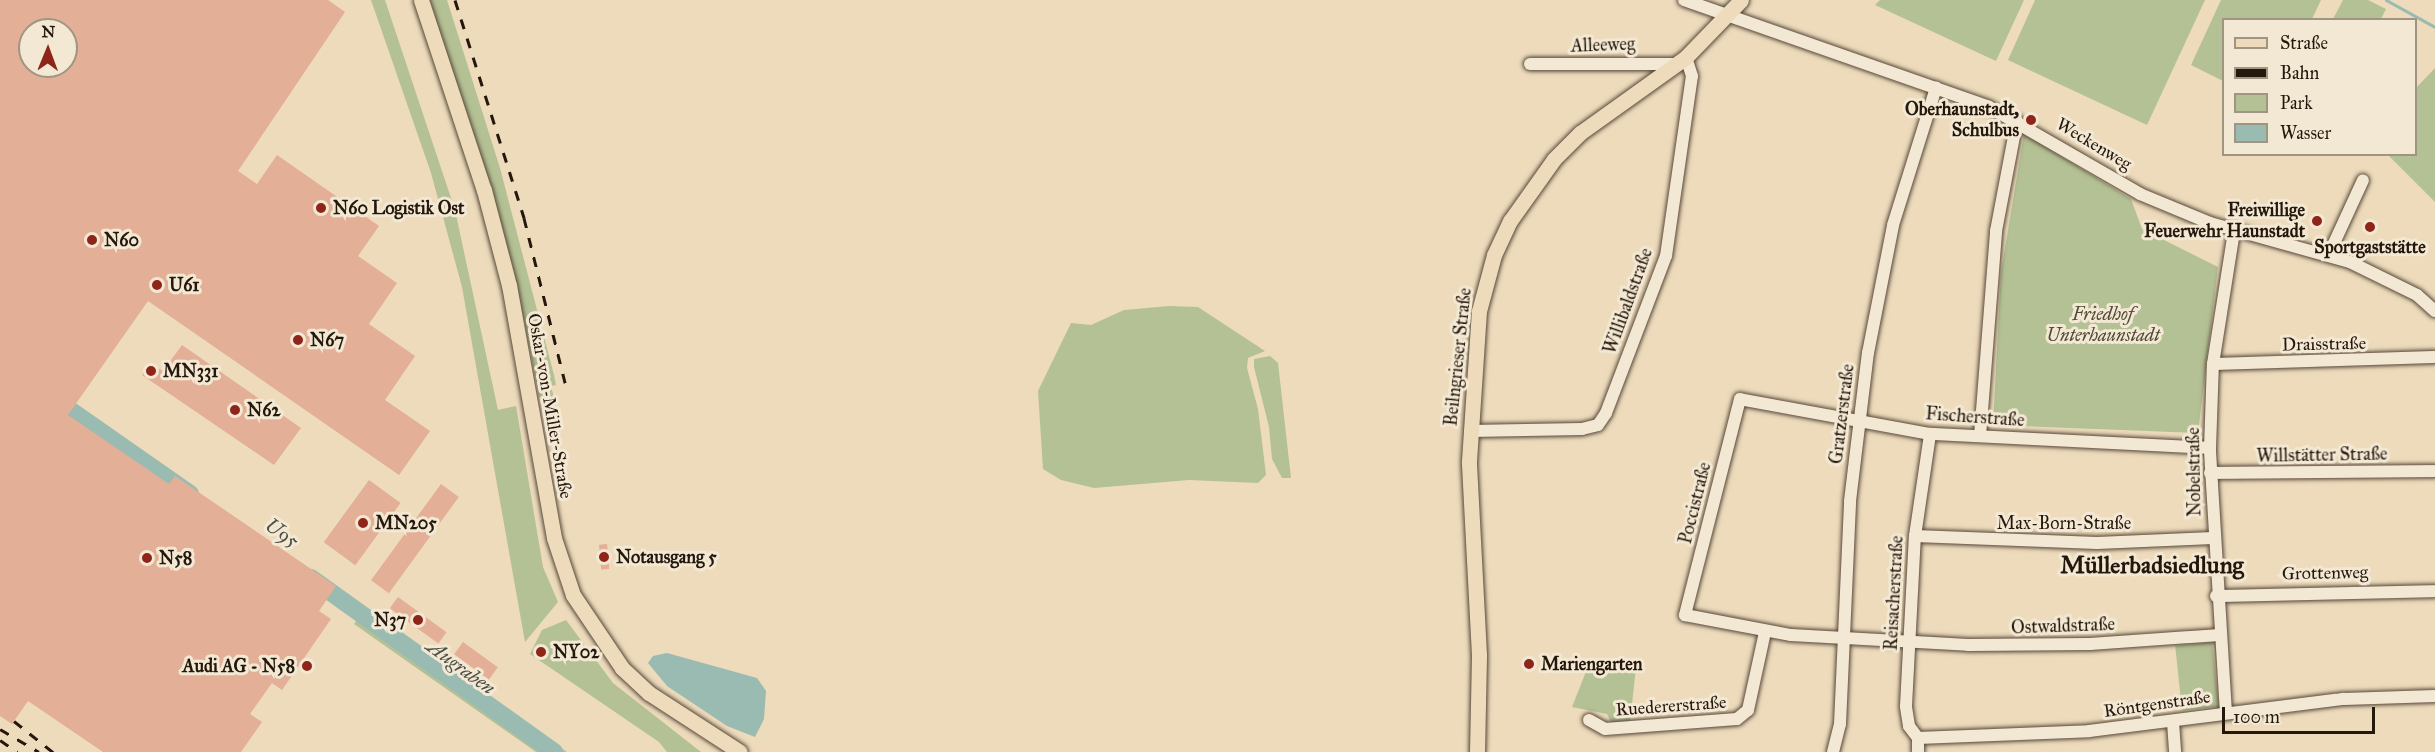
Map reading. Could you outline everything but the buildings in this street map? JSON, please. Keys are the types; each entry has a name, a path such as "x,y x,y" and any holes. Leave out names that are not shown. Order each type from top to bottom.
{"main road":[{"name":"Oskar-von-Miller-Straße","path":"421,0 484,190 509,285 554,538 573,595 602,645 649,693 740,752"},
{"name":"Beilngrieser Straße","path":"1477,752 1479,655 1470,431 1479,311 1494,255 1510,221 1530,189 1580,133 1682,60 1741,0"}],"street":[{"name":"Weckenweg","path":"1684,0 1730,13 1748,24 1936,88 2017,121 2140,194 2234,231 2329,254 2382,276 2435,311"},
{"name":"Alleeweg","path":"1530,64 1682,60"},
{"name":"Willibaldstraße","path":"1470,431 1582,429 1598,425 1606,413 1666,256 1692,76 1682,60"},
{"name":"Gratzerstraße","path":"1833,752 1840,724 1843,639 1859,420 1885,258 1936,88"},
{"path":"1980,436 1996,231 2017,121"},
{"path":"2329,254 2363,180"},
{"name":"Nobelstraße","path":"2226,713 2216,596 2210,448 2213,364 2234,231"},
{"name":"Draisstraße","path":"2213,364 2435,357"},
{"name":"Fischerstraße","path":"1740,399 1930,434 2210,448"},
{"name":"Poccistraße","path":"1685,615 1740,399"},
{"name":"Reisacherstraße","path":"1918,752 1918,738 1909,726 1906,706 1908,642 1915,536 1930,434"},
{"name":"Willstätter Straße","path":"2210,473 2435,471"},
{"name":"Max-Born-Straße","path":"1915,536 2097,543 2213,538"},
{"name":"Grottenweg","path":"2216,596 2435,591"},
{"name":"Ostwaldstraße","path":"1685,615 1765,632 1908,642 2021,646 2220,635"},
{"name":"Ruedererstraße","path":"1588,720 1605,729 1737,719 1748,710 1765,632"},
{"name":"Röntgenstraße","path":"1918,738 2020,736 2173,722 2226,713 2344,699 2435,696"},
{"path":"2173,722 2175,752"}],"green space":[{"path":"371,0 385,0 455,210 498,410 516,406 543,567 558,602 525,642 462,287 431,173"},
{"path":"430,0 447,0 500,168 554,375 556,385 551,386 556,406 539,396 514,271"},
{"path":"1880,0 2024,0 1996,61 1875,5"},
{"path":"2035,0 2205,0 2147,125 2008,60"},
{"path":"2221,0 2321,0 2312,18 2222,18 2222,80 2191,65"},
{"path":"2343,0 2368,0 2386,9 2382,18 2334,18"},
{"path":"2435,68 2435,202 2389,156 2417,156 2417,87"},
{"name":"Friedhof Unterhaunstadt","path":"2024,134 2131,199 2142,229 2218,267 2198,433 1993,425 2001,272"},
{"path":"1169,306 1198,307 1265,351 1248,358 1247,368 1258,409 1266,475 1258,483 1189,480 1094,488 1061,480 1043,469 1038,391 1071,323 1091,325 1124,310"},
{"path":"1270,356 1278,363 1291,478 1282,478 1272,459 1269,427 1254,367 1254,359"},
{"path":"357,603 567,752 536,752 354,624 359,617 351,611"},
{"path":"566,620 613,683 701,752 667,752 659,742 530,654 542,630"},
{"path":"2212,642 2219,707 2182,711 2175,646"},
{"path":"1589,664 1636,667 1630,722 1611,722 1607,714 1572,707"}],"water":[{"path":"667,653 757,678 766,691 764,719 755,737 727,726 667,686 648,663 653,656"}],"waterway":[{"path":"2386,0 2435,27"},
{"name":"U95","path":"51,402 60,403 190,494"},
{"name":"Augraben","path":"311,578 554,752"},
{"name":"Augraben","path":"351,606 554,752"}],"railway":[{"path":"455,0 524,218 565,383"},
{"path":"14,721 53,752"},
{"path":"0,729 39,752"},
{"path":"0,740 17,752"}],"place":[{"name":"Oberhaunstadt, Schulbus","path":"2031,120"},
{"name":"N60 Logistik Ost","path":"321,208"},
{"name":"Freiwillige Feuerwehr Haunstadt","path":"2317,221"},
{"name":"Sportgaststätte","path":"2370,227"},
{"name":"N60","path":"92,240"},
{"name":"U61","path":"157,285"},
{"name":"N67","path":"298,340"},
{"name":"MN331","path":"151,371"},
{"name":"N62","path":"235,410"},
{"name":"MN205","path":"363,523"},
{"name":"Notausgang 5","path":"604,557"},
{"name":"N58","path":"147,558"},
{"name":"N37","path":"418,620"},
{"name":"NY02","path":"541,652"},
{"name":"Mariengarten","path":"1529,664"},
{"name":"Audi AG - N58","path":"307,666"}],"district":[{"name":"Müllerbadsiedlung","path":"2152,566"}]}
